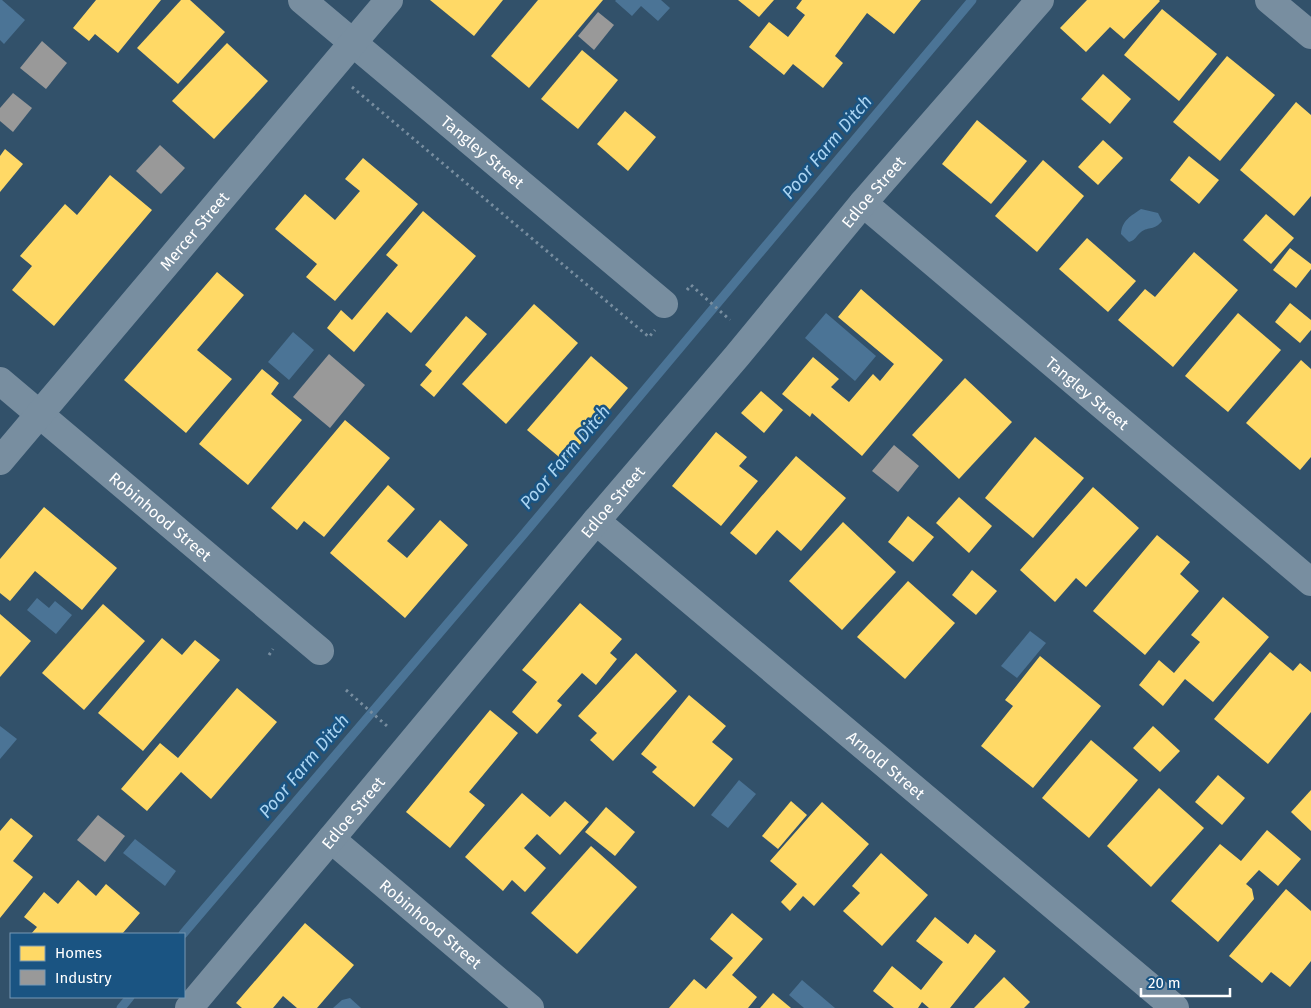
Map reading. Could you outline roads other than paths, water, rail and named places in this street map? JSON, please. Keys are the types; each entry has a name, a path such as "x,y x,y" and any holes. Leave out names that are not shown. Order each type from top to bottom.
{"street":[{"name":"Tangley Street","path":"302,0 664,304"},
{"name":"Mercer Street","path":"0,461 389,0"},
{"name":"Edloe Street","path":"188,1008 331,840 596,521 737,356 863,203 1040,0"},
{"path":"1269,0 1311,35"},
{"name":"Tangley Street","path":"863,203 1311,582"},
{"name":"Robinhood Street","path":"0,381 320,651"},
{"name":"Arnold Street","path":"596,521 1175,1008"},
{"name":"Robinhood Street","path":"331,840 530,1008"}],"water":[{"path":"0,0 25,20 4,44 0,40"},
{"path":"616,0 661,0 670,8 658,21 641,6 632,16"},
{"path":"1141,209 1158,213 1162,221 1156,226 1141,232 1135,239 1129,242 1121,234 1123,225"},
{"path":"826,313 876,356 855,381 805,338"},
{"path":"293,332 314,350 289,380 268,362"},
{"path":"37,598 49,608 55,601 72,615 56,634 27,610"},
{"path":"1030,631 1046,643 1017,678 1001,666"},
{"path":"0,726 17,739 0,759"},
{"path":"739,780 756,794 728,828 711,815"},
{"path":"135,839 176,871 165,886 123,853"},
{"path":"802,980 835,1008 804,1008 789,995"},
{"path":"350,998 361,1008 333,1008 342,1000"}],"waterway":[{"name":"Poor Farm Ditch","path":"184,933 523,535 972,0"},
{"name":"Poor Farm Ditch","path":"121,1008 129,998"}]}
